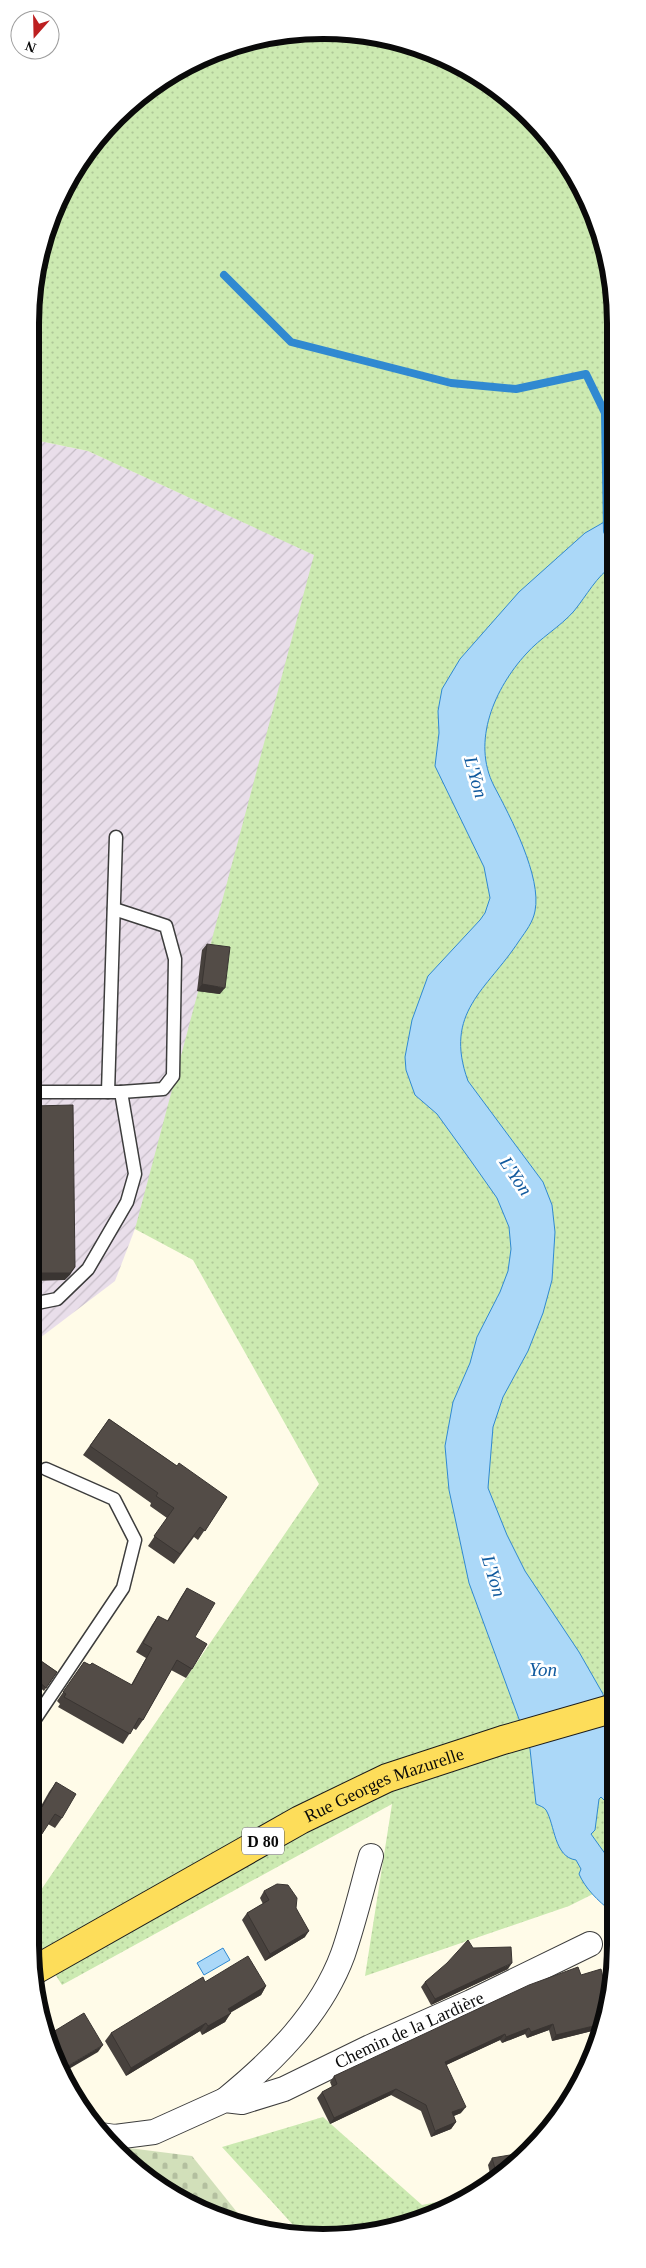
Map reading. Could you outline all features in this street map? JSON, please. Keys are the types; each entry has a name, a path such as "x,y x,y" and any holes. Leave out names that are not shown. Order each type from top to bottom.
{"main road":[{"name":"Rue Georges Mazurelle","path":"39,1968 300,1820 387,1778 503,1740 607,1710"}],"street":[{"name":"Chemin de la Lardière","path":"113,2137 154,2132 225,2100 257,2074 300,2029 322,1998 342,1956 371,1856"},
{"name":"Chemin de la Lardière","path":"225,2100 242,2102 284,2089 590,1944"}],"lane":[{"path":"39,1303 57,1299 88,1269 127,1202 135,1174 114,1092 116,838"},
{"path":"39,1092 114,1092 163,1089 173,1076 175,959 166,926 114,909"},
{"path":"39,1713 123,1588 135,1540 114,1500 46,1469"}],"shaded area":[{"path":"39,441 88,451 315,555 169,1140 115,1281 39,1339"}],"green space":[{"path":"304,39 342,39 397,48 449,68 496,97 524,122 549,150 578,197 598,249 607,304 607,1887 569,1906 365,1976 392,1804 62,1985 39,1949 39,1893 319,1484 193,1260 135,1229 314,555 88,451 39,441 39,304 48,249 68,197 97,150 122,122 150,97 197,68 249,48"},
{"path":"323,2117 422,2205 450,2199 397,2220 378,2224 342,2229 296,2228 222,2147"},
{"path":"123,2147 192,2156 241,2217 214,2208 181,2191 150,2171"}],"water":[{"name":"Yon","path":"607,520 607,570 574,611 526,654 505,683 496,699 490,716 486,733 485,751 488,769 494,786 516,830 529,864 534,881 535,911 531,923 524,934 472,1004 465,1019 461,1037 462,1057 468,1081 543,1182 552,1205 555,1232 552,1280 543,1313 528,1351 503,1397 493,1427 488,1488 507,1535 525,1571 579,1652 603,1694 607,1724 607,1803 601,1797 599,1799 595,1830 591,1834 607,1856 607,1908 588,1889 579,1874 581,1869 576,1860 569,1858 563,1853 556,1840 546,1810 536,1804 530,1749 469,1583 449,1490 445,1446 453,1402 470,1363 477,1337 500,1292 508,1271 511,1249 509,1227 497,1198 471,1161 437,1114 415,1095 406,1070 405,1057 412,1020 428,976 480,920 485,913 490,898 484,867 435,766 439,733 438,711 442,689 460,659 519,592 585,533"},
{"path":"223,1948 230,1960 204,1975 197,1963"}],"building":[{"path":"207,944 230,947 225,988 202,984"},
{"path":"73,1105 75,1267 70,1273 39,1273 39,1106"},
{"path":"109,1419 177,1466 179,1463 227,1497 205,1531 200,1527 180,1554 154,1536 174,1508 156,1496 158,1493 90,1446"},
{"path":"187,1588 215,1603 195,1637 207,1644 192,1669 177,1660 143,1720 139,1718 130,1734 64,1697 66,1694 63,1692 84,1662 90,1665 92,1663 132,1685 152,1648 143,1643 158,1616 168,1621"},
{"path":"39,1660 57,1672 46,1688 39,1682"},
{"path":"56,1782 76,1794 62,1818 55,1814 39,1838 39,1805 42,1807"},
{"path":"277,1884 288,1885 297,1898 296,1908 309,1931 270,1954 247,1913 269,1900 264,1891"},
{"path":"468,1940 473,1948 511,1947 512,1963 435,1999 425,1982 447,1963"},
{"path":"248,1956 266,1986 228,2009 231,2013 208,2026 206,2023 131,2068 111,2033 203,1977 205,1982"},
{"path":"578,1967 581,1975 601,1969 605,1985 596,2026 556,2035 553,2024 531,2032 529,2028 506,2037 505,2034 445,2062 466,2107 452,2112 456,2122 435,2131 426,2105 396,2089 334,2118 322,2092 337,2084 334,2076 529,1985"},
{"path":"84,2013 103,2045 66,2067 53,2032"},
{"path":"515,2154 496,2171 492,2158"}],"waterway":[{"path":"224,275 291,342 451,383 516,389 586,374 605,413 607,531"}],"water label":[{"name":"L'Yon","path":"476,777"},
{"name":"L'Yon","path":"516,1176"},
{"name":"L'Yon","path":"494,1576"}]}
